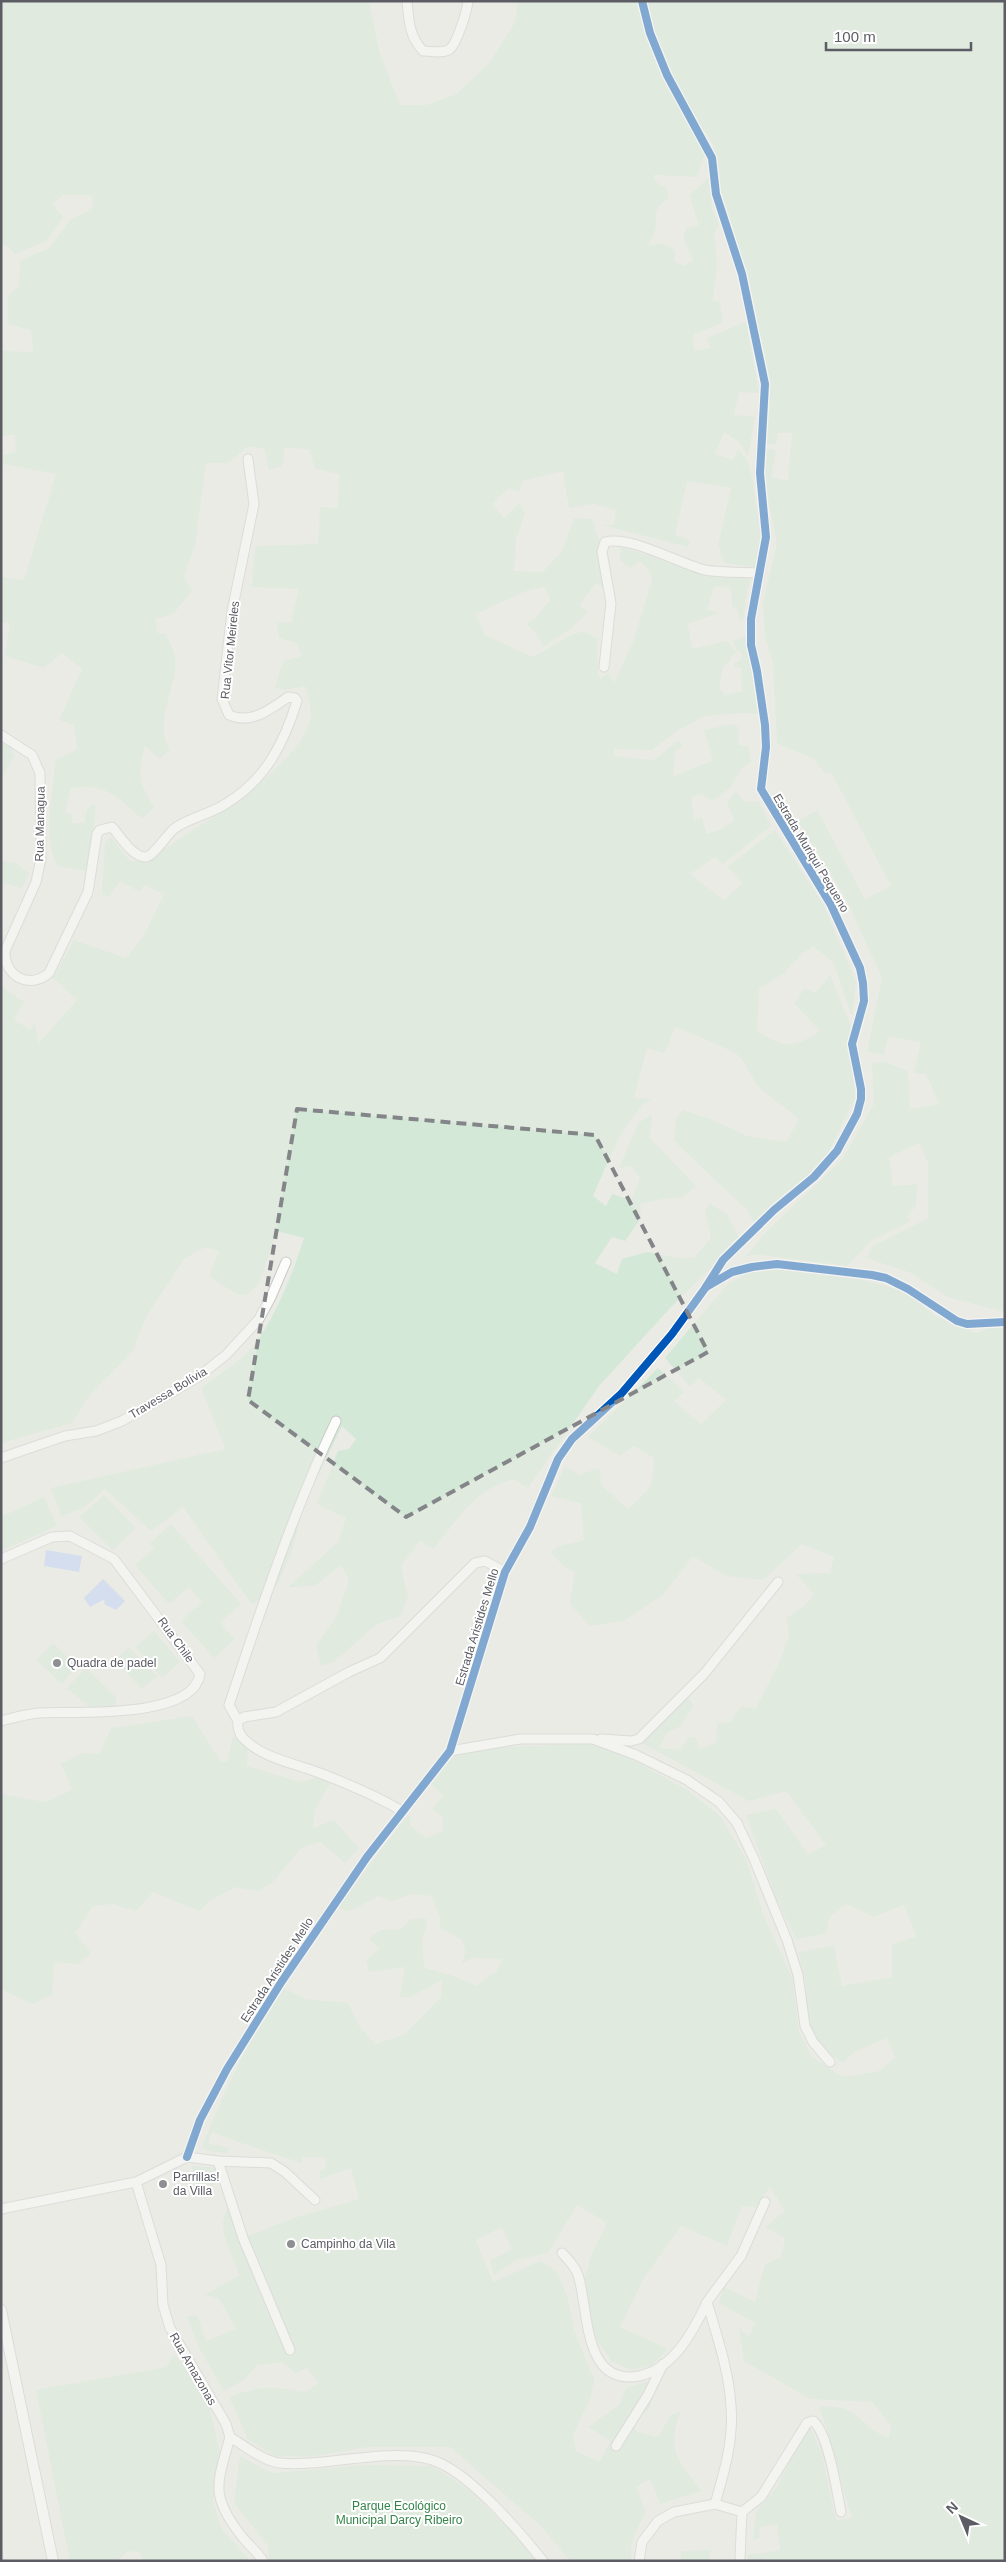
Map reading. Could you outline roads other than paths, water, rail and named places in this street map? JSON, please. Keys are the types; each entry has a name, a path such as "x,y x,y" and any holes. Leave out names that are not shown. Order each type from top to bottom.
{"street":[{"path":"407,1 410,32 415,43 422,51 444,51 450,48 457,37 468,1"},
{"name":"Estrada Muriqui Pequeno","path":"642,1 650,33 667,75 712,158 716,194 747,293 765,384 760,473 766,537 751,619 751,645 758,671 765,725 766,747 761,789 831,905 860,968 864,1001 852,1044 861,1098 857,1114 837,1151 814,1177 768,1215 723,1260 706,1287"},
{"name":"Rua Vitor Meireles","path":"21,978 33,982 41,980 49,973 61,952 88,892 97,834 100,830 112,828 136,854 144,857 151,855 165,837 178,826 228,803 252,782 269,765 287,732 297,701 295,698 288,697 268,711 243,719 229,715 222,698 232,610 254,504 248,459"},
{"path":"604,667 611,603 602,552 605,542 610,541 638,546 703,569 760,573"},
{"name":"Rua Managua","path":"1,735 32,755 40,773 40,859 36,882 5,951 5,961 8,969 21,978"},
{"name":"Travessa Bolívia","path":"1,1458 65,1436 96,1430 122,1421 198,1377 226,1355 259,1319 286,1262"},
{"name":"Estrada Aristides Mello","path":"187,2156 200,2120 227,2069 298,1958 367,1857 450,1751 504,1572 530,1527 558,1459 572,1439 621,1394 672,1334 706,1287 732,1272 752,1267 776,1264 808,1267 886,1278 957,1321 967,1324 1005,1322"},
{"path":"336,1421 310,1476 229,1706 238,1721 237,1726 242,1738 256,1747 281,1760 377,1796 402,1811"},
{"name":"Rua Chile","path":"1,1559 52,1537 70,1536 114,1559 200,1674 199,1682 189,1692 177,1699 140,1709 37,1713 1,1721"},
{"path":"238,1721 244,1717 276,1712 349,1672 380,1658 475,1563 485,1561 504,1572"},
{"path":"450,1751 520,1739 631,1741 639,1739 704,1674 778,1582"},
{"path":"593,1739 636,1756 687,1780 719,1802 737,1823 787,1940 798,1975 805,2026 813,2042 830,2062"},
{"path":"1,2209 136,2182 187,2156 218,2161 271,2163 285,2172 315,2200"},
{"path":"218,2161 243,2238 290,2350"},
{"name":"Rua Amazonas","path":"136,2182 161,2265 163,2305 170,2328 226,2424 230,2437"},
{"path":"562,2253 578,2275 588,2334 597,2357 607,2368 627,2378 646,2374 663,2364 680,2348 694,2330 707,2302 741,2256 765,2202"},
{"path":"707,2302 724,2358 732,2408 727,2464 715,2504"},
{"path":"1,2310 53,2561"},
{"path":"616,2446 648,2395 663,2364"},
{"path":"740,2558 742,2512 761,2496 807,2423 813,2421 818,2426 828,2453 841,2512"},
{"path":"263,2561 224,2512 218,2498 218,2483 230,2437 263,2457 279,2463 374,2457 422,2457 442,2463 470,2484 520,2532 543,2561"},
{"path":"639,2561 642,2542 658,2521 674,2512 715,2504 742,2512"}],"water":[{"path":"46,1550 82,1556 79,1572 44,1566"},
{"path":"103,1579 125,1601 116,1610 104,1604 105,1599 90,1607 84,1598"}],"place":[{"name":"Quadra de padel","path":"57,1663"},
{"name":"Parrillas! da Villa","path":"163,2184"},
{"name":"Campinho da Vila","path":"291,2244"}],"park label":[{"name":"Parque Ecológico Municipal Darcy Ribeiro","path":"399,2513"}]}
